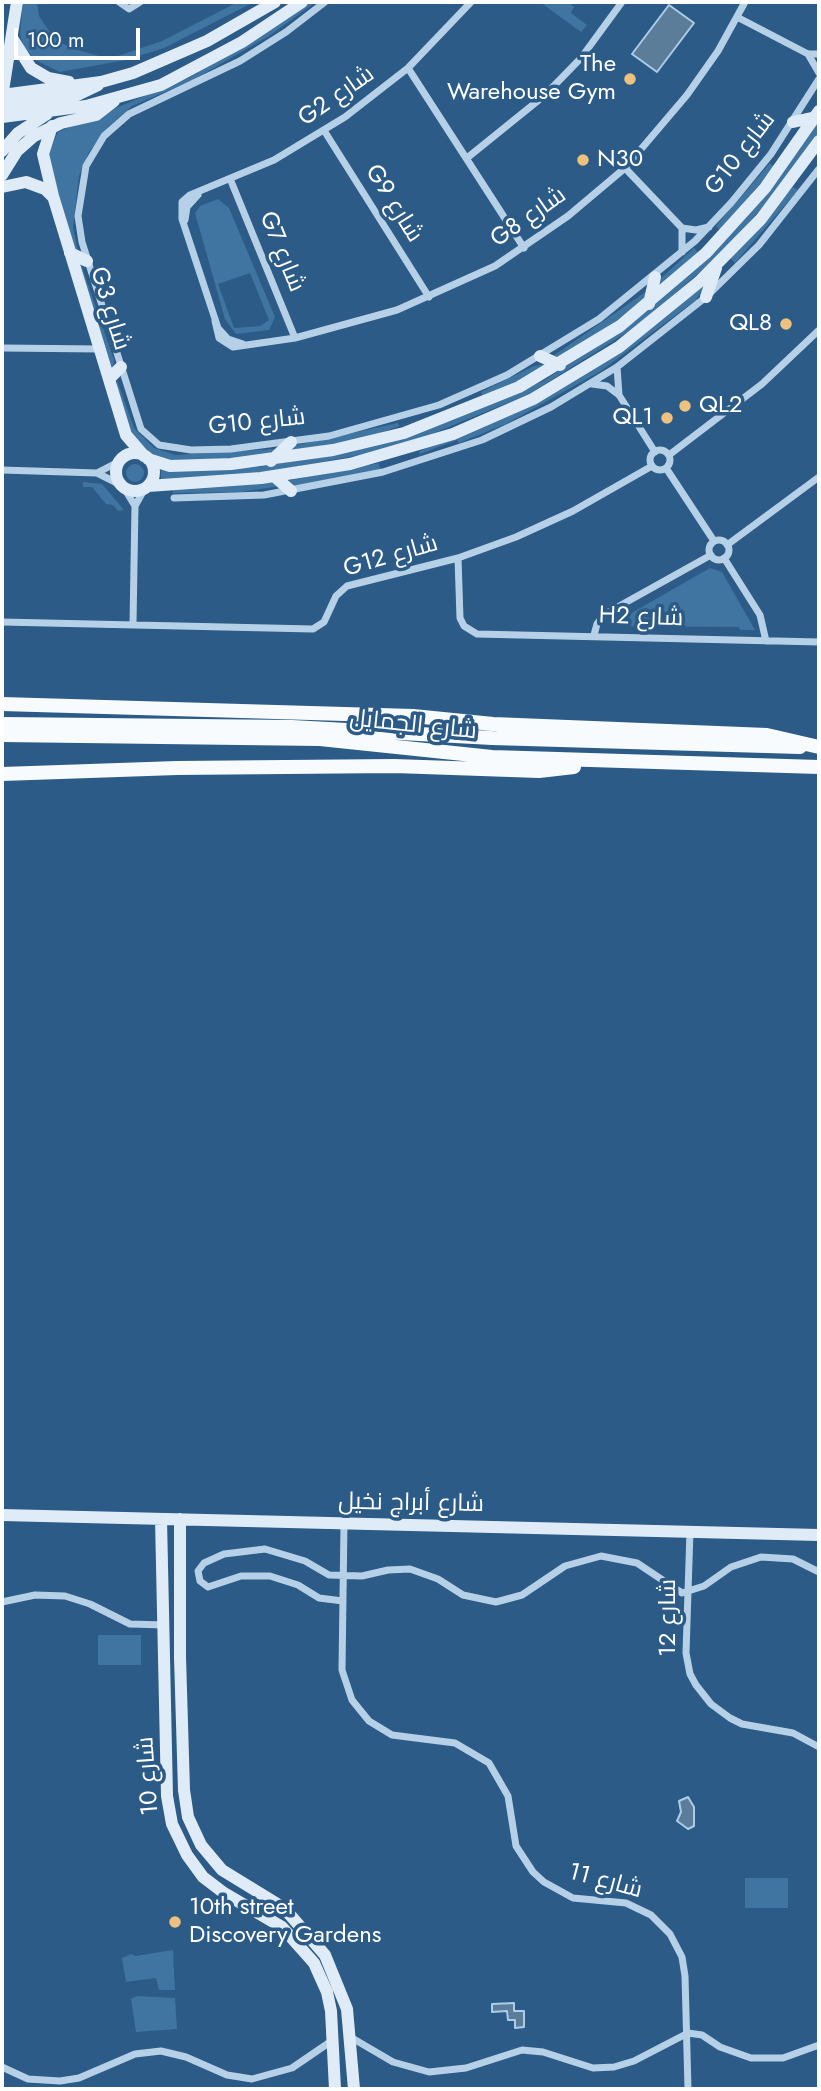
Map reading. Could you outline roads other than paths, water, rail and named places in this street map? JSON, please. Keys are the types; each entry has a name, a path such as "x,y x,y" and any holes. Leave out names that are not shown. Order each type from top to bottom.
{"main road":[{"path":"2,704 413,716 493,724 766,735 819,747"},
{"name":"شارع الجمايل","path":"2,724 819,747"},
{"name":"شارع الجمايل","path":"2,734 223,732 320,739 442,753 591,762 819,767"},
{"path":"2,774 177,768 380,766 539,771 591,762"}],"street":[{"path":"17,2 2,96 101,82 133,73 229,30 275,2"},
{"path":"120,2 129,9 141,2"},
{"path":"2,117 54,111 117,99 182,76 242,42 302,2"},
{"name":"G10 شارع","path":"326,2 286,32 240,61 192,86 143,106 116,124 94,150 81,183 79,229 88,261 141,429 159,445 211,450 291,442 367,427 439,405 540,356 599,319 655,277 710,226 751,180 793,122 819,79"},
{"name":"G2 شارع","path":"251,344 239,348 228,345 219,338 180,213 183,202 190,195 231,181 325,132 408,68 471,2"},
{"path":"467,158 545,95 580,58 622,2"},
{"name":"G8 شارع","path":"251,344 295,338 364,322 465,282 524,248 625,168 687,95 745,2"},
{"path":"737,17 808,54 819,54"},
{"path":"12,38 24,60 48,78 101,82"},
{"path":"808,54 819,73"},
{"path":"408,68 524,248"},
{"path":"2,105 77,95 101,82"},
{"path":"2,175 26,142 52,126 96,115 117,99"},
{"path":"2,151 29,124 54,111"},
{"path":"793,122 817,114"},
{"name":"G10 شارع","path":"146,458 182,466 271,461 333,450 404,433 483,404 560,365 649,304 736,222 817,114"},
{"name":"G3 شارع","path":"52,126 43,154 53,196 126,435 146,458"},
{"name":"G9 شارع","path":"325,132 429,297"},
{"path":"2,470 97,473 122,487 137,491 146,487 274,476 384,456 453,434 507,412 609,354 659,316 718,265 770,208 819,141"},
{"path":"625,168 682,228 696,230 710,226"},
{"path":"174,498 236,497 291,491 383,472 451,452 512,427 617,367 706,297 760,245 819,169"},
{"name":"G7 شارع","path":"231,181 295,338"},
{"path":"2,187 26,182 45,189 53,196"},
{"path":"681,254 682,228"},
{"path":"70,253 88,261"},
{"path":"706,297 718,265"},
{"path":"649,304 655,277"},
{"path":"669,455 746,398 819,330"},
{"path":"2,348 100,349"},
{"path":"540,356 560,365"},
{"path":"109,379 121,367"},
{"path":"617,367 619,395"},
{"path":"591,384 607,386 619,395 655,452"},
{"name":"G3 شارع","path":"120,460 126,435"},
{"path":"271,461 291,442"},
{"path":"663,451 669,455 670,462 666,468 659,470 652,466 651,458 655,452 663,451"},
{"path":"97,473 132,454 146,458 153,476 135,506 133,625"},
{"path":"120,460 116,474 135,506"},
{"name":"G12 شارع","path":"2,623 313,629 324,622 336,596 347,586 458,558 554,520 652,466"},
{"path":"666,468 714,541"},
{"path":"274,476 291,491"},
{"path":"727,545 819,477"},
{"path":"722,540 727,545 728,552 724,558 716,559 710,555 709,548 714,541 722,540"},
{"path":"594,635 597,624 605,614 710,555"},
{"name":"H2 شارع","path":"458,558 459,612 464,626 484,635 594,635 819,642"},
{"path":"724,558 760,615 766,640"},
{"name":"شارع أبراج نخيل","path":"2,1515 819,1535"},
{"name":"شارع 10","path":"162,1519 167,1796 179,1840 203,1877 223,1893 291,1934 314,1963 327,1993 335,2089"},
{"name":"شارع 10","path":"180,1519 184,1790 194,1831 222,1870 284,1908 299,1922 325,1955 343,1993 352,2038 354,2089"},
{"name":"شارع 11","path":"344,1523 342,1670 346,1687 360,1711 392,1735 456,1744 489,1763 503,1783 508,1796 516,1846 533,1872 544,1882 573,1898 626,1903 661,1924 682,1957 689,2089"},
{"name":"شارع 12","path":"690,1531 687,1664 690,1674 703,1695 720,1712 742,1724 793,1733 819,1747"},
{"path":"343,1601 319,1598 291,1582 270,1576 241,1576 208,1587 198,1576 200,1566 224,1554 265,1549 305,1561 329,1575 410,1569 438,1579 463,1595 496,1602 522,1595 565,1566 601,1556 636,1563 676,1592 688,1592 704,1586 731,1567 761,1557 793,1559 819,1572"},
{"path":"2,1601 35,1595 65,1596 90,1604 130,1624 164,1619 168,1607 173,1608 180,1626"},
{"path":"327,1993 343,1993"},
{"path":"352,2038 393,2062 411,2068 447,2071 523,2050 543,2052 582,2066 614,2067 634,2062 688,2034 702,2035 720,2048 751,2058 783,2057 819,2045"},
{"path":"2,2067 28,2080 60,2081 79,2078 135,2054 161,2051 186,2057 227,2075 253,2079 283,2073 319,2049 333,2045"}],"place":[{"name":"The Warehouse Gym","path":"630,79"},
{"name":"N30","path":"583,160"},
{"name":"QL8","path":"786,324"},
{"name":"QL2","path":"685,406"},
{"name":"QL1","path":"667,418"},
{"name":"10th street Discovery Gardens","path":"175,1922"}]}
